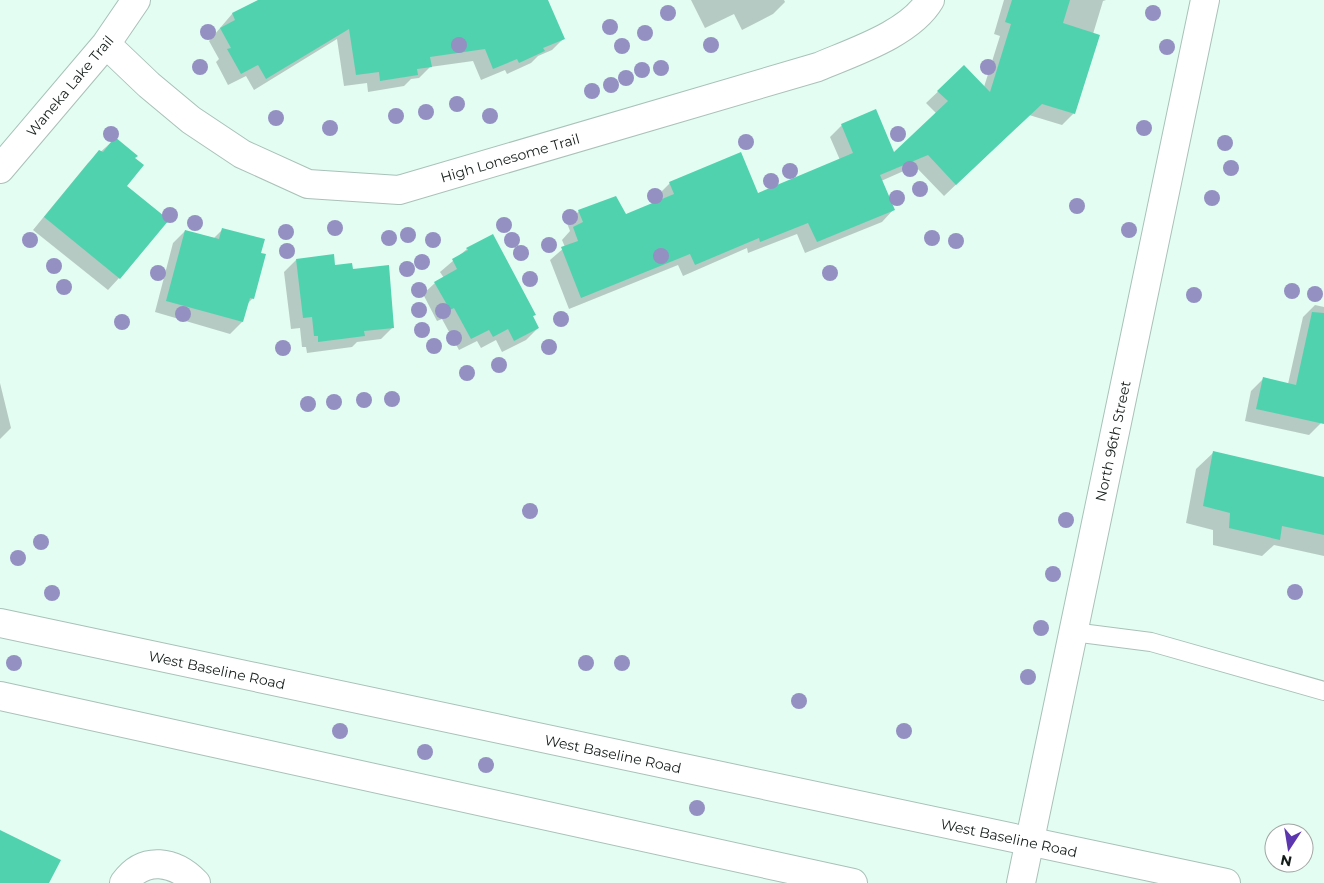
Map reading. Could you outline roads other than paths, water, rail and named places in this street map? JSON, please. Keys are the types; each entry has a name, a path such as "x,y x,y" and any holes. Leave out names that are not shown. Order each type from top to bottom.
{"street":[{"name":"Waneka Lake Trail","path":"0,169 106,44 136,0"},
{"name":"High Lonesome Trail","path":"106,44 149,85 191,120 242,154 308,184 400,190 818,67 884,38 923,11 930,0"},
{"name":"North 96th Street","path":"1021,883 1205,0"},
{"name":"West Baseline Road","path":"0,623 1029,843 1226,883"},
{"path":"0,696 852,883"},
{"path":"124,883 130,874 147,866 166,864 184,870 196,883"}],"lane":[{"path":"1073,632 1151,642 1324,692"}]}
